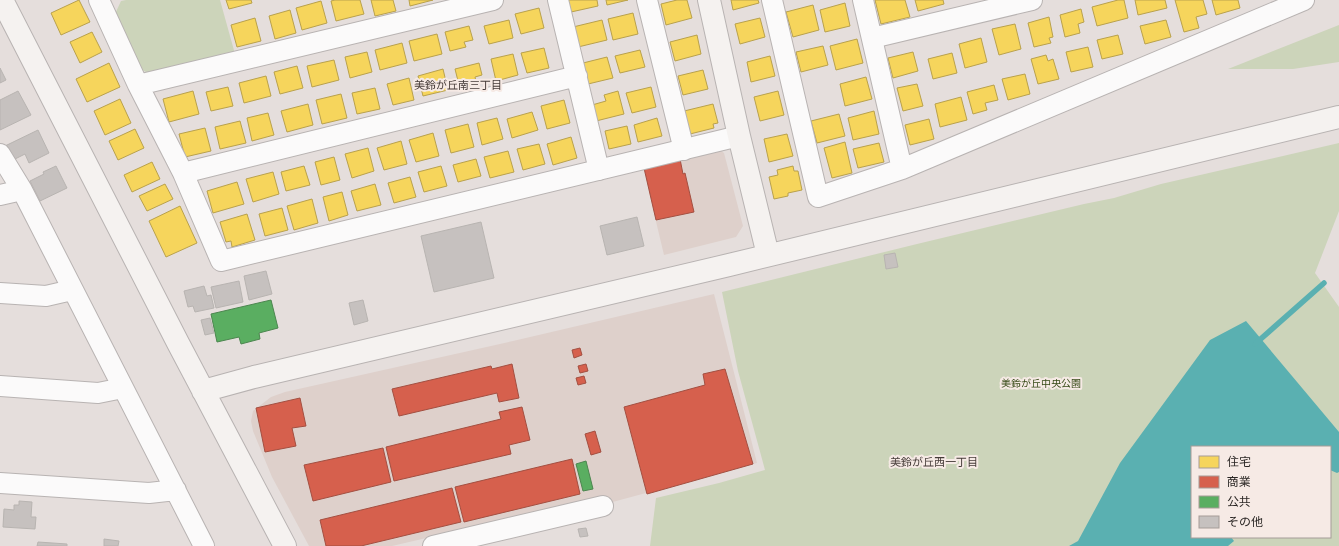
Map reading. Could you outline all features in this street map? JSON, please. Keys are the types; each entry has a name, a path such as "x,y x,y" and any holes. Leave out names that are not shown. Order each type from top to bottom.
{"street":[{"path":"2,0 203,391 285,546"},
{"path":"99,0 138,85 183,174 221,261 739,136"},
{"path":"138,85 493,0"},
{"path":"558,0 600,170"},
{"path":"647,0 684,150"},
{"path":"709,0 739,136 768,255"},
{"path":"772,0 818,197 902,169 1304,0"},
{"path":"863,0 902,169"},
{"path":"872,38 1032,0"},
{"path":"183,174 577,76"},
{"path":"203,391 269,373 1339,118"},
{"path":"0,154 22,190 204,546"},
{"path":"0,195 22,190"},
{"path":"0,293 46,296 72,290"},
{"path":"0,386 98,394 123,388"},
{"path":"0,482 149,493 176,490"},
{"path":"432,546 603,506"}],"shaded area":[{"path":"719,149 724,153 743,226 736,237 664,255 643,167"},
{"path":"714,294 757,463 609,503 606,496 392,546 309,546 272,477 253,431 251,421 253,411 271,397 285,392"}],"green space":[{"path":"220,0 235,54 152,75 140,69 115,14 121,1"},
{"path":"1339,25 1339,62 1293,69 1228,69"},
{"name":"美鈴が丘中央公園","path":"1339,143 1339,211 1315,273 1339,307 1339,546 650,546 656,498 765,470 738,371 722,292 917,244 1114,198 1161,184"}],"water":[{"path":"1246,321 1339,432 1339,472 1337,473 1331,470 1331,446 1191,446 1191,538 1232,538 1234,541 1228,546 1069,546 1078,541 1120,463 1210,340"}],"building: 住宅":[{"path":"79,0 90,22 61,35 51,13"},
{"path":"226,0 251,0 252,3 229,9"},
{"path":"360,0 364,14 336,21 331,1"},
{"path":"371,0 393,0 396,11 375,16"},
{"path":"409,0 433,0 410,6"},
{"path":"568,0 597,0 598,6 571,12"},
{"path":"606,0 628,0 607,5"},
{"path":"677,0 687,0 692,18 666,25 661,4"},
{"path":"731,0 758,0 759,3 733,10"},
{"path":"875,0 905,0 910,17 881,24"},
{"path":"915,0 943,0 944,4 918,11"},
{"path":"1118,0 1124,0 1128,18 1097,26 1092,7"},
{"path":"1135,0 1165,0 1167,8 1138,15"},
{"path":"1175,0 1203,0 1207,14 1196,17 1199,28 1184,32"},
{"path":"1212,0 1238,0 1240,8 1216,15"},
{"path":"321,1 327,23 302,30 296,8"},
{"path":"845,3 850,26 825,32 820,10"},
{"path":"813,5 819,30 793,37 786,12"},
{"path":"539,8 544,28 521,34 515,14"},
{"path":"1081,9 1084,22 1078,24 1080,33 1065,37 1060,15"},
{"path":"290,10 296,33 275,39 269,16"},
{"path":"633,13 638,34 613,40 608,19"},
{"path":"1049,17 1053,37 1049,38 1051,43 1034,47 1028,23"},
{"path":"255,18 261,41 237,47 231,25"},
{"path":"760,18 765,37 740,44 735,24"},
{"path":"509,20 513,38 489,44 484,26"},
{"path":"602,20 607,40 578,47 573,27"},
{"path":"1166,20 1171,37 1145,44 1140,26"},
{"path":"1015,24 1021,49 999,55 992,29"},
{"path":"469,26 473,40 464,42 466,47 450,51 445,32"},
{"path":"92,32 102,52 80,63 70,42"},
{"path":"437,34 442,54 414,61 409,41"},
{"path":"697,35 701,54 675,61 670,42"},
{"path":"1118,35 1123,54 1102,59 1097,40"},
{"path":"981,38 987,62 965,68 959,44"},
{"path":"857,39 863,63 836,70 830,46"},
{"path":"402,43 407,63 380,70 375,50"},
{"path":"823,46 828,65 801,72 796,52"},
{"path":"1088,47 1093,67 1071,72 1066,52"},
{"path":"544,48 549,68 527,73 521,53"},
{"path":"640,50 645,67 620,73 615,56"},
{"path":"367,52 372,72 350,78 345,57"},
{"path":"913,52 918,71 893,78 888,58"},
{"path":"952,53 957,73 933,79 928,59"},
{"path":"513,54 518,75 496,81 491,59"},
{"path":"1046,55 1048,61 1053,59 1059,79 1038,84 1031,59"},
{"path":"770,56 775,76 751,82 747,62"},
{"path":"607,57 613,78 588,84 583,63"},
{"path":"334,60 339,80 312,87 307,66"},
{"path":"109,63 120,87 87,102 76,79"},
{"path":"479,63 482,75 475,77 477,86 465,89 463,80 458,81 455,69"},
{"path":"297,66 303,88 280,94 274,72"},
{"path":"443,69 448,90 423,96 418,76"},
{"path":"703,70 708,89 683,95 678,76"},
{"path":"1025,74 1030,94 1008,100 1002,79"},
{"path":"266,76 271,96 244,103 239,83"},
{"path":"866,77 872,99 845,106 840,84"},
{"path":"409,78 414,100 393,105 387,84"},
{"path":"917,84 923,106 903,111 897,88"},
{"path":"994,85 998,100 985,103 987,110 973,114 967,92"},
{"path":"228,87 233,106 211,111 206,92"},
{"path":"651,87 656,107 632,113 626,93"},
{"path":"375,88 380,109 357,114 352,93"},
{"path":"193,91 199,114 169,122 163,99"},
{"path":"618,91 624,114 596,121 592,105 606,101 604,95"},
{"path":"778,91 784,115 760,121 754,97"},
{"path":"341,94 347,118 322,124 316,100"},
{"path":"961,97 967,120 940,127 935,104"},
{"path":"120,99 131,123 105,135 94,111"},
{"path":"564,100 570,123 547,129 541,106"},
{"path":"308,104 313,125 287,132 281,111"},
{"path":"713,104 718,123 713,124 714,128 690,134 680,112"},
{"path":"874,111 879,134 853,140 848,118"},
{"path":"532,112 538,130 512,138 507,119"},
{"path":"268,113 274,135 252,141 247,118"},
{"path":"839,114 845,136 817,143 811,121"},
{"path":"497,118 503,139 482,145 477,123"},
{"path":"657,118 662,136 638,142 634,125"},
{"path":"929,119 934,139 910,145 905,125"},
{"path":"240,121 246,143 220,149 215,127"},
{"path":"468,124 474,147 451,153 445,130"},
{"path":"627,126 631,144 609,149 605,131"},
{"path":"205,128 211,151 185,157 179,134"},
{"path":"135,129 144,148 118,160 109,141"},
{"path":"433,133 439,156 416,162 409,140"},
{"path":"787,134 793,156 769,162 764,139"},
{"path":"571,137 577,158 553,165 547,144"},
{"path":"401,141 407,164 384,170 377,148"},
{"path":"845,142 852,173 832,178 824,148"},
{"path":"879,143 884,162 858,168 853,149"},
{"path":"539,144 545,164 523,170 517,149"},
{"path":"368,148 374,171 352,178 345,154"},
{"path":"508,151 514,172 490,178 484,157"},
{"path":"334,157 340,180 321,185 315,162"},
{"path":"476,159 481,176 458,182 453,165"},
{"path":"152,162 160,179 132,192 124,175"},
{"path":"304,166 310,185 286,191 281,172"},
{"path":"441,166 447,186 424,192 418,172"},
{"path":"793,166 794,171 798,171 802,190 788,193 788,196 774,199 769,177 778,175 777,170"},
{"path":"273,172 279,194 253,202 246,179"},
{"path":"410,177 416,197 394,203 388,183"},
{"path":"237,182 244,204 213,213 207,191"},
{"path":"165,184 173,199 147,211 139,196"},
{"path":"375,184 381,205 357,211 351,191"},
{"path":"342,192 348,215 329,221 323,197"},
{"path":"312,199 318,223 294,230 287,206"},
{"path":"180,206 197,243 166,257 149,221"},
{"path":"282,208 288,230 265,236 259,214"},
{"path":"247,214 255,240 232,247 231,241 226,242 220,222"}],"building: 商業":[{"path":"680,159 683,174 685,173 694,212 656,220 644,168"},
{"path":"580,348 582,355 574,358 572,350"},
{"path":"512,364 519,398 499,402 497,393 399,416 392,389 491,366 492,369"},
{"path":"586,364 588,371 580,373 578,366"},
{"path":"725,369 753,464 647,494 624,407 705,385 703,374"},
{"path":"584,376 586,383 578,385 576,378"},
{"path":"300,398 306,426 292,428 296,446 265,452 256,408"},
{"path":"522,407 530,440 509,445 511,454 394,481 386,447 501,419 499,412"},
{"path":"595,431 601,452 591,455 585,434"},
{"path":"383,448 391,482 313,501 304,465"},
{"path":"572,459 580,494 464,522 455,487"},
{"path":"452,488 461,522 361,546 326,546 320,520"}],"building: 公共":[{"path":"271,300 278,328 259,333 260,339 241,344 239,337 217,342 211,314"},
{"path":"586,461 593,489 583,491 576,464"}],"building: その他":[{"path":"0,68 6,80 0,83"},
{"path":"18,91 31,115 0,130 0,100"},
{"path":"38,130 49,153 29,163 25,154 13,160 5,146"},
{"path":"56,166 67,188 40,201 30,181 44,174 43,172"},
{"path":"637,217 644,246 607,255 600,226"},
{"path":"481,222 494,278 434,292 421,236"},
{"path":"895,253 898,267 886,269 884,255"},
{"path":"266,271 272,294 249,300 244,276"},
{"path":"239,281 243,302 216,308 211,287"},
{"path":"204,286 207,296 211,295 214,308 195,312 193,306 188,307 184,291"},
{"path":"363,300 368,321 354,325 349,303"},
{"path":"210,318 214,333 205,335 201,320"},
{"path":"19,501 32,502 31,517 36,517 35,529 3,527 4,509 14,510 14,505 19,505"},
{"path":"586,528 588,536 580,537 578,529"},
{"path":"104,539 119,541 118,546 104,546"},
{"path":"38,542 67,544 67,546 37,546"}],"waterway":[{"path":"1255,344 1324,283"}],"district":[{"name":"美鈴が丘南三丁目","path":"458,85"},
{"name":"美鈴が丘西一丁目","path":"934,462"}]}
